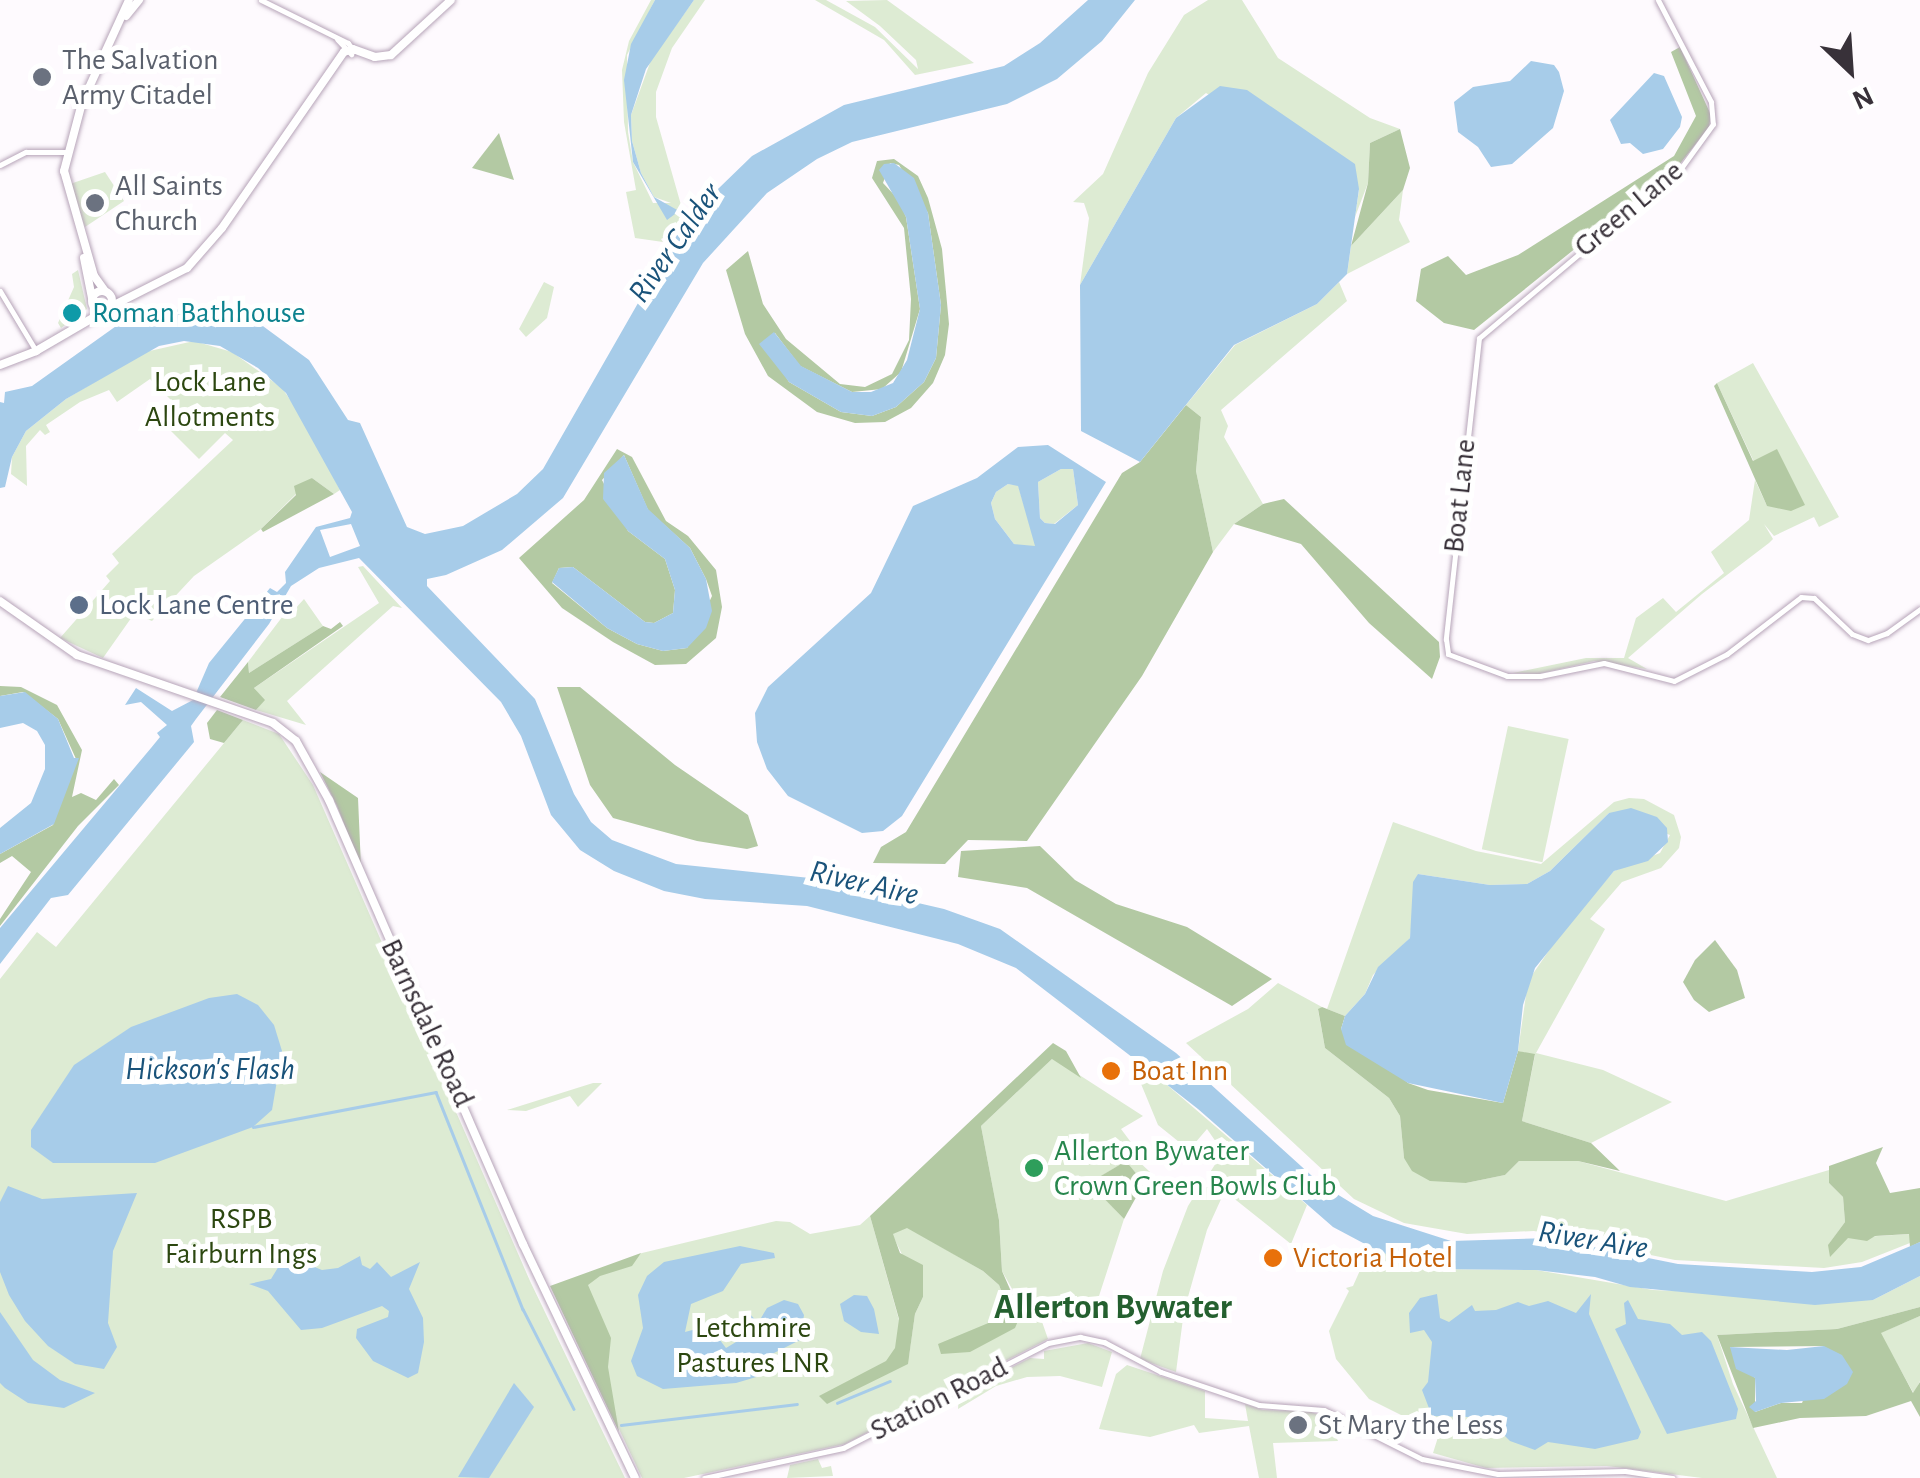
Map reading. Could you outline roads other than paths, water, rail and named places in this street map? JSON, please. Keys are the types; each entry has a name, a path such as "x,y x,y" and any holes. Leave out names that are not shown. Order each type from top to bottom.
{"main road":[{"path":"124,18 129,0"},
{"path":"122,300 98,286 64,179 66,152 94,75 124,18 139,0"},
{"path":"0,365 36,351 122,300 187,268 222,228 334,68 354,51 386,57 397,52 451,0"},
{"path":"82,239 93,303 90,320"},
{"path":"93,303 108,293"},
{"path":"108,293 108,309"},
{"path":"93,303 108,309"},
{"name":"Barnsdale Road","path":"0,601 60,645 121,672 280,726 296,740 316,773 523,1244 634,1478"}],"street":[{"path":"261,0 354,51"},
{"name":"Green Lane","path":"1478,338 1681,168 1710,132 1714,118 1711,102 1658,0"},
{"path":"0,165 26,152 66,152"},
{"path":"0,291 36,351"},
{"name":"Boat Lane","path":"1478,338 1449,601 1448,654 1507,676 1540,676 1604,663 1674,681 1728,654 1801,597 1812,597 1847,630 1868,640 1882,636 1920,609"},
{"name":"Station Road","path":"704,1478 844,1448 1048,1344 1071,1338 1104,1342 1161,1372 1259,1405 1304,1406 1339,1416 1422,1459 1480,1472 1625,1471 1672,1478"}],"water":[{"path":"655,0 694,0 646,69 631,115 632,141 641,173 654,197 679,211 667,220 633,162 624,80 631,44"},
{"name":"River Calder","path":"1088,0 1135,0 1102,41 1057,79 1007,104 852,142 817,159 767,193 703,263 563,498 502,550 446,575 427,579 427,586 535,699 574,794 591,822 612,840 676,864 810,878 944,909 1000,929 1176,1053 1322,1185 1373,1216 1451,1241 1549,1238 1678,1264 1812,1272 1861,1267 1920,1242 1920,1276 1873,1300 1815,1305 1630,1287 1595,1277 1536,1270 1434,1269 1380,1252 1333,1227 1198,1109 1152,1073 1143,1075 1141,1064 1016,968 958,944 807,906 705,899 664,891 614,871 580,850 551,815 521,736 501,702 359,558 319,568 291,586 269,624 191,726 194,742 68,895 51,898 0,964 0,928 167,725 141,702 125,705 136,688 172,711 193,700 209,663 270,588 277,592 286,583 285,572 316,527 350,518 352,512 286,393 258,368 220,346 184,341 159,346 66,399 26,431 12,457 5,487 0,488 0,402 4,403 5,392 32,386 119,324 184,308 244,312 309,360 348,420 360,423 407,527 425,534 463,526 517,494 543,469 685,221 752,156 844,105 1004,66 1040,43","holes":["351,524 360,546 330,557 320,530"]},
{"path":"1531,61 1554,65 1559,72 1564,91 1553,128 1512,164 1491,167 1478,147 1458,132 1454,102 1473,87 1510,81"},
{"path":"1654,73 1664,76 1682,117 1680,127 1663,149 1643,154 1630,143 1621,144 1610,120"},
{"path":"1220,86 1247,90 1355,164 1359,189 1347,274 1317,304 1234,345 1140,462 1081,431 1080,285 1176,118"},
{"path":"894,163 914,178 928,213 941,305 936,358 924,382 896,407 872,416 841,412 789,382 759,344 774,332 801,366 852,392 871,392 893,383 907,360 920,309 906,217 879,170 884,164"},
{"path":"1048,445 1106,482 902,816 883,831 862,833 788,796 767,769 757,742 755,713 768,687 871,593 913,506 977,478 1018,447","holes":["1061,469 1073,469 1078,505 1055,524 1045,523 1040,518 1038,482","1008,484 1018,486 1035,546 1014,544 995,519 991,503 996,492"]},
{"path":"624,455 648,509 690,548 706,579 712,611 706,628 687,648 663,651 637,644 607,628 552,582 559,568 573,567 645,622 654,623 673,613 675,590 665,559 628,531 603,499 604,473"},
{"path":"25,692 58,719 74,758 79,758 54,824 0,854 0,828 31,803 45,769 45,745 37,731 23,723 0,728 0,696"},
{"path":"1631,808 1657,817 1667,828 1668,842 1648,861 1614,871 1535,968 1523,1005 1518,1051 1503,1103 1408,1083 1346,1045 1341,1029 1345,1016 1365,994 1378,967 1410,938 1413,882 1418,874 1490,885 1527,884 1550,871 1609,813"},
{"name":"Hickson's Flash","path":"237,994 258,1005 274,1025 282,1051 272,1110 253,1127 155,1163 53,1163 31,1147 31,1130 74,1065 131,1027 209,998"},
{"path":"8,1186 42,1199 137,1193 113,1251 108,1323 117,1347 104,1369 75,1364 48,1346 25,1321 9,1295 0,1272 0,1202"},
{"path":"740,1246 774,1253 775,1258 741,1264 723,1291 691,1304 685,1332 700,1328 716,1335 726,1348 736,1342 750,1314 758,1323 767,1308 784,1300 798,1304 804,1315 800,1340 770,1355 767,1374 736,1383 663,1389 637,1376 631,1361 643,1328 638,1295 647,1276 664,1262"},
{"path":"360,1256 362,1265 370,1269 377,1262 391,1277 420,1262 409,1289 423,1318 424,1342 418,1373 408,1378 373,1361 356,1338 357,1329 388,1317 389,1311 382,1306 322,1328 301,1330 268,1291 249,1284 271,1279 282,1261 292,1258 322,1270 338,1268"},
{"path":"1437,1294 1440,1318 1449,1322 1472,1305 1475,1311 1496,1310 1518,1302 1529,1306 1548,1301 1576,1313 1591,1294 1589,1314 1641,1432 1638,1439 1595,1449 1548,1442 1535,1450 1510,1441 1500,1431 1485,1431 1468,1417 1432,1416 1422,1390 1428,1382 1432,1342 1424,1330 1410,1333 1409,1313 1420,1298"},
{"path":"854,1295 867,1296 879,1334 861,1332 844,1321 840,1304"},
{"path":"1628,1300 1638,1319 1670,1324 1682,1335 1702,1332 1711,1341 1738,1409 1736,1419 1667,1434 1615,1329 1626,1324 1624,1303"},
{"path":"0,1312 33,1360 60,1380 95,1393 64,1408 28,1403 5,1388 0,1383"},
{"path":"1824,1346 1842,1355 1853,1372 1847,1384 1824,1399 1781,1403 1755,1412 1749,1407 1756,1401 1755,1378 1736,1369 1730,1347 1787,1350"},
{"path":"514,1383 534,1407 489,1478 458,1477"}],"waterway":[{"path":"253,1127 436,1092 523,1309 574,1409"},
{"path":"837,1403 890,1381"},
{"path":"621,1425 797,1404"}],"place":[{"name":"The Salvation Army Citadel","path":"42,77"},
{"name":"All Saints Church","path":"95,203"},
{"name":"Roman Bathhouse","path":"72,313"},
{"name":"Lock Lane Centre","path":"79,605"},
{"name":"Boat Inn","path":"1111,1071"},
{"name":"Allerton Bywater Crown Green Bowls Club","path":"1034,1168"},
{"name":"Victoria Hotel","path":"1273,1258"},
{"name":"St Mary the Less","path":"1298,1425"}],"district":[{"name":"Allerton Bywater","path":"1113,1308"}],"park label":[{"name":"Lock Lane Allotments","path":"210,399"},
{"name":"RSPB Fairburn Ings","path":"241,1236"},
{"name":"Letchmire Pastures LNR","path":"753,1345"}],"water label":[{"name":"River Aire","path":"864,883"},
{"name":"River Aire","path":"1593,1240"}]}
